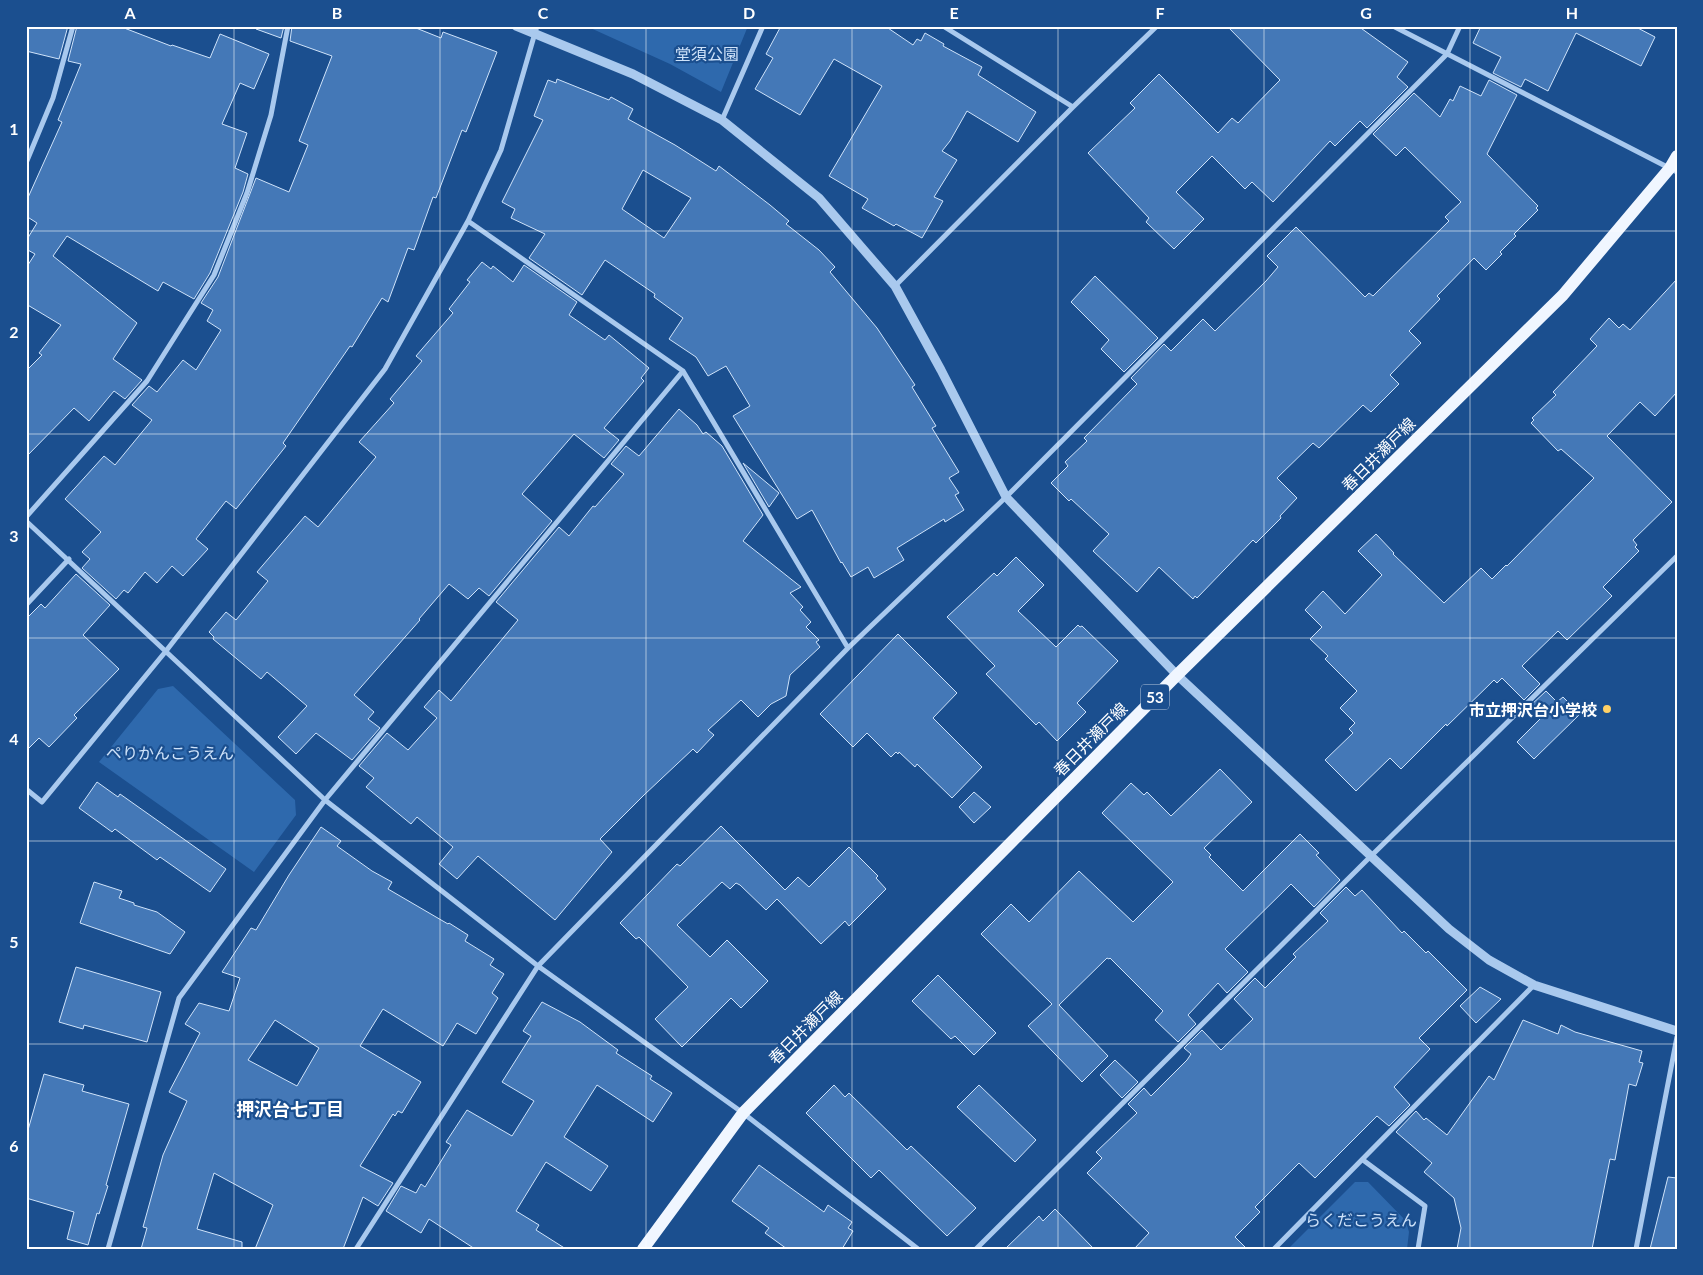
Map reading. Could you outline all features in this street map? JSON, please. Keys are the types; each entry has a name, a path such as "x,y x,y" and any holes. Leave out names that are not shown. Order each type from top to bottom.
{"main road":[{"name":"春日井瀬戸線","path":"643,1249 743,1113 1177,675 1563,295 1674,170 1677,156"}],"street":[{"path":"26,163 53,98 74,26"},
{"path":"288,26 271,115 247,193 214,275 147,382 26,519 325,800 538,966 743,1113 918,1249"},
{"path":"516,26 537,30 633,74 722,120 819,198 895,286 941,370 1006,497 1177,675 1449,929 1489,960 1534,985 1677,1031"},
{"path":"722,120 763,26"},
{"path":"943,26 1073,107"},
{"path":"895,286 1073,107 1157,26"},
{"path":"1393,26 1674,170"},
{"path":"356,1249 538,966 848,648 1006,497 1447,54 1460,26"},
{"path":"26,789 42,802 166,651 385,368 468,221 501,150 537,30"},
{"path":"468,221 683,371 848,648"},
{"path":"108,1249 179,998 325,800 683,371"},
{"path":"976,1249 1370,857 1677,556"},
{"path":"26,605 68,559"},
{"path":"1274,1249 1534,985"},
{"path":"1636,1249 1677,1037"},
{"path":"1363,1160 1425,1206 1418,1249"}],"green space":[{"name":"堂須公園","path":"586,26 748,26 721,92 670,64"},
{"name":"ペりかんこうえん","path":"173,686 295,800 296,815 254,872 99,762 158,689"},
{"name":"らくだこうえん","path":"1355,1182 1368,1182 1406,1221 1409,1232 1407,1249 1288,1249"}],"building":[{"path":"26,26 68,26 59,59 26,51"},
{"path":"77,26 119,26 171,46 210,58 220,34 269,54 254,89 240,83 222,124 247,133 235,168 248,174 243,192 210,273 194,299 163,282 158,291 67,236 53,256 137,323 113,359 142,380 125,399 114,391 89,421 74,408 26,457 26,371 42,355 39,353 61,325 26,304 26,268 35,254 26,249 26,241 37,223 26,216 26,202 62,122 58,120 81,64 68,61"},
{"path":"257,26 284,26 281,38 256,29"},
{"path":"292,26 411,26 441,38 443,32 497,52 466,132 462,130 436,198 433,197 414,250 408,248 388,302 382,298 352,347 350,346 283,443 286,446 236,509 226,501 196,539 208,549 183,576 172,566 157,583 145,572 128,593 124,590 116,599 82,568 90,559 82,552 101,532 65,499 104,456 115,465 152,420 132,405 149,386 157,392 183,360 196,370 221,330 207,321 213,310 201,303 218,277 256,178 289,192 308,145 299,141 332,56 290,41"},
{"path":"781,26 885,26 913,45 917,39 921,41 925,33 944,44 943,46 982,67 978,75 1036,112 1018,142 967,111 942,151 957,160 934,197 943,201 922,238 896,224 894,226 862,208 868,199 829,176 882,86 834,59 800,115 755,89 773,58 766,54"},
{"path":"1227,26 1358,26 1408,62 1397,77 1408,87 1367,128 1360,121 1335,146 1330,141 1273,202 1252,182 1245,189 1212,156 1176,192 1204,219 1174,249 1146,222 1149,218 1088,153 1135,108 1130,103 1159,74 1218,133 1232,118 1238,123 1280,80"},
{"path":"1481,26 1634,26 1655,37 1641,66 1576,33 1548,91 1525,79 1521,87 1493,73 1501,57 1473,43"},
{"path":"557,79 609,100 611,97 633,109 628,119 675,145 716,171 719,166 770,205 789,221 786,224 819,250 835,267 830,272 877,328 915,385 912,387 936,426 932,428 959,472 949,478 959,493 955,495 964,510 945,522 944,519 897,548 904,560 874,578 868,567 851,577 841,563 812,510 797,519 733,416 750,406 726,366 708,376 696,357 669,339 683,318 654,297 655,294 605,260 582,295 529,258 545,234 511,218 515,209 502,202 543,120 534,116 548,80 556,83","holes":["643,170 691,198 664,238 622,209"]},
{"path":"1489,80 1517,95 1487,154 1538,206 1536,208 1538,210 1514,234 1516,236 1500,252 1502,254 1486,270 1474,258 1437,296 1440,299 1409,331 1421,343 1390,375 1399,384 1371,412 1363,405 1319,448 1313,443 1277,478 1297,498 1280,516 1281,518 1256,543 1253,540 1197,598 1195,596 1193,599 1159,567 1137,592 1093,551 1109,534 1071,499 1069,501 1051,483 1068,466 1065,462 1087,441 1084,438 1137,384 1131,378 1164,344 1171,351 1203,319 1215,331 1266,281 1278,267 1267,256 1296,227 1365,297 1369,293 1373,296 1449,221 1445,217 1461,202 1405,147 1396,156 1373,134 1414,93 1440,117 1450,99 1453,101 1460,86 1481,96"},
{"path":"482,262 491,269 493,266 513,282 524,265 577,302 569,315 605,340 609,335 649,368 641,378 644,381 604,428 619,440 604,458 574,434 522,494 552,521 489,596 479,588 468,599 449,584 354,695 374,712 368,719 380,728 352,760 316,733 296,754 278,737 307,706 267,672 261,679 213,639 214,637 209,632 226,612 236,620 268,581 257,572 305,516 318,527 376,457 359,442 394,403 390,399 422,361 416,356 453,313 449,309 470,282 467,280"},
{"path":"1095,276 1158,338 1124,372 1101,349 1109,340 1071,302"},
{"path":"1677,279 1677,392 1655,416 1640,402 1607,436 1672,502 1633,540 1637,545 1635,547 1639,551 1603,587 1612,596 1567,640 1558,631 1522,666 1540,684 1524,700 1502,678 1497,683 1494,680 1401,769 1390,758 1356,791 1325,760 1353,733 1349,729 1355,723 1340,708 1357,691 1325,659 1328,656 1310,639 1322,627 1305,610 1323,591 1345,614 1382,575 1358,551 1376,534 1393,554 1444,603 1481,568 1492,579 1507,566 1594,478 1561,449 1558,451 1531,423 1534,420 1532,418 1556,395 1553,392 1597,346 1590,339 1609,318 1619,328 1623,324 1630,330"},
{"path":"679,409 697,425 703,434 706,432 722,446 763,515 743,541 801,587 790,593 803,607 800,610 811,622 806,627 819,640 816,642 820,647 790,675 786,696 771,704 758,717 741,700 708,730 714,735 697,753 693,749 600,839 612,852 555,920 478,856 457,879 439,864 453,847 417,817 411,824 366,787 374,778 359,766 387,733 408,750 437,718 424,707 439,690 451,701 518,620 496,602 559,527 569,536 593,506 595,507 624,474 611,464 626,446 639,456"},
{"path":"743,463 779,493 769,507"},
{"path":"1016,557 1044,585 1018,611 1056,647 1078,625 1082,626 1118,661 1077,703 1086,712 1057,741 1039,722 1036,725 986,674 995,666 947,617 994,573 997,576"},
{"path":"76,574 110,605 83,635 119,669 74,715 77,718 49,747 39,738 26,751 26,619 41,604 45,608"},
{"path":"898,634 957,693 933,718 982,767 952,798 917,764 915,767 899,752 898,754 896,752 891,757 867,733 853,747 820,714"},
{"path":"1546,691 1557,702 1563,697 1580,714 1534,759 1517,742 1541,718 1530,706"},
{"path":"1220,769 1252,802 1204,848 1211,855 1209,857 1243,891 1300,834 1319,853 1316,855 1340,880 1314,907 1291,884 1225,949 1248,972 1227,993 1218,983 1188,1015 1196,1024 1178,1042 1155,1020 1163,1011 1110,958 1107,958 1059,1005 1108,1056 1082,1082 1028,1026 1052,1004 981,934 1011,904 1029,922 1079,871 1133,922 1173,882 1102,813 1131,783 1144,795 1147,792 1171,816"},
{"path":"97,782 118,797 120,794 226,869 210,892 160,857 157,860 115,829 112,832 79,808"},
{"path":"974,792 991,807 974,823 959,807"},
{"path":"721,826 785,890 798,877 809,887 849,847 878,876 876,878 886,889 849,926 845,921 821,944 777,899 766,910 740,885 736,883 730,889 722,882 677,925 710,957 727,940 768,981 741,1008 731,998 682,1047 655,1019 688,987 639,937 636,939 620,923 677,864 680,866"},
{"path":"321,827 341,841 337,846 372,871 392,882 388,889 468,935 465,941 494,959 490,965 504,974 492,993 498,998 476,1034 457,1023 443,1046 383,1009 360,1046 421,1082 402,1113 398,1111 395,1116 393,1114 360,1166 393,1183 378,1206 363,1197 343,1249 255,1249 273,1205 214,1173 197,1229 242,1242 242,1249 141,1249 147,1228 143,1227 163,1155 187,1101 169,1092 200,1033 185,1024 199,1003 229,1011 240,978 222,972 251,928 256,930","holes":["275,1020 319,1048 297,1086 248,1060"]},
{"path":"94,882 122,891 119,898 157,912 185,932 170,954 80,923"},
{"path":"1346,887 1355,896 1362,890 1402,933 1404,931 1426,953 1428,951 1467,990 1419,1038 1430,1049 1394,1087 1410,1105 1389,1126 1377,1116 1315,1178 1299,1163 1255,1207 1260,1212 1235,1237 1247,1249 1134,1249 1149,1233 1087,1173 1102,1158 1096,1152 1137,1113 1128,1104 1144,1088 1151,1096 1187,1060 1191,1054 1184,1048 1202,1030 1221,1050 1253,1019 1234,999 1255,978 1265,988 1296,957 1293,954 1328,921 1320,913"},
{"path":"76,967 161,992 147,1042 84,1025 83,1029 59,1022"},
{"path":"938,975 996,1033 974,1055 955,1036 951,1039 912,1001"},
{"path":"1480,987 1501,999 1476,1023 1460,1006"},
{"path":"542,1002 580,1022 618,1050 616,1053 652,1076 650,1079 672,1093 653,1122 597,1085 564,1137 608,1166 591,1191 546,1162 516,1211 539,1225 536,1230 566,1249 475,1249 429,1219 421,1233 386,1211 401,1186 416,1193 421,1184 425,1187 451,1145 446,1142 467,1110 512,1136 534,1101 502,1082 531,1036 523,1031"},
{"path":"1523,1020 1558,1034 1561,1025 1575,1032 1642,1051 1639,1062 1643,1063 1636,1086 1629,1084 1615,1160 1610,1159 1592,1249 1457,1249 1461,1228 1454,1198 1424,1172 1432,1163 1396,1132 1416,1111 1424,1120 1426,1118 1447,1135 1489,1076 1494,1080"},
{"path":"1115,1060 1138,1082 1122,1098 1100,1075"},
{"path":"44,1074 84,1085 82,1091 129,1104 106,1185 108,1186 99,1214 97,1213 88,1245 67,1239 74,1212 26,1198 26,1137"},
{"path":"834,1085 845,1097 849,1093 907,1150 911,1146 976,1208 947,1236 879,1170 871,1178 806,1113"},
{"path":"979,1085 1036,1140 1015,1162 957,1107"},
{"path":"759,1165 824,1212 828,1205 852,1222 848,1228 853,1231 842,1249 787,1249 765,1233 769,1228 732,1201"},
{"path":"1668,1177 1677,1178 1677,1249 1650,1249"},
{"path":"1055,1209 1094,1249 1005,1249 1039,1216 1043,1221"}],"place":[{"name":"市立押沢台小学校","path":"1607,709"}],"district":[{"name":"押沢台七丁目","path":"290,1109"}]}
